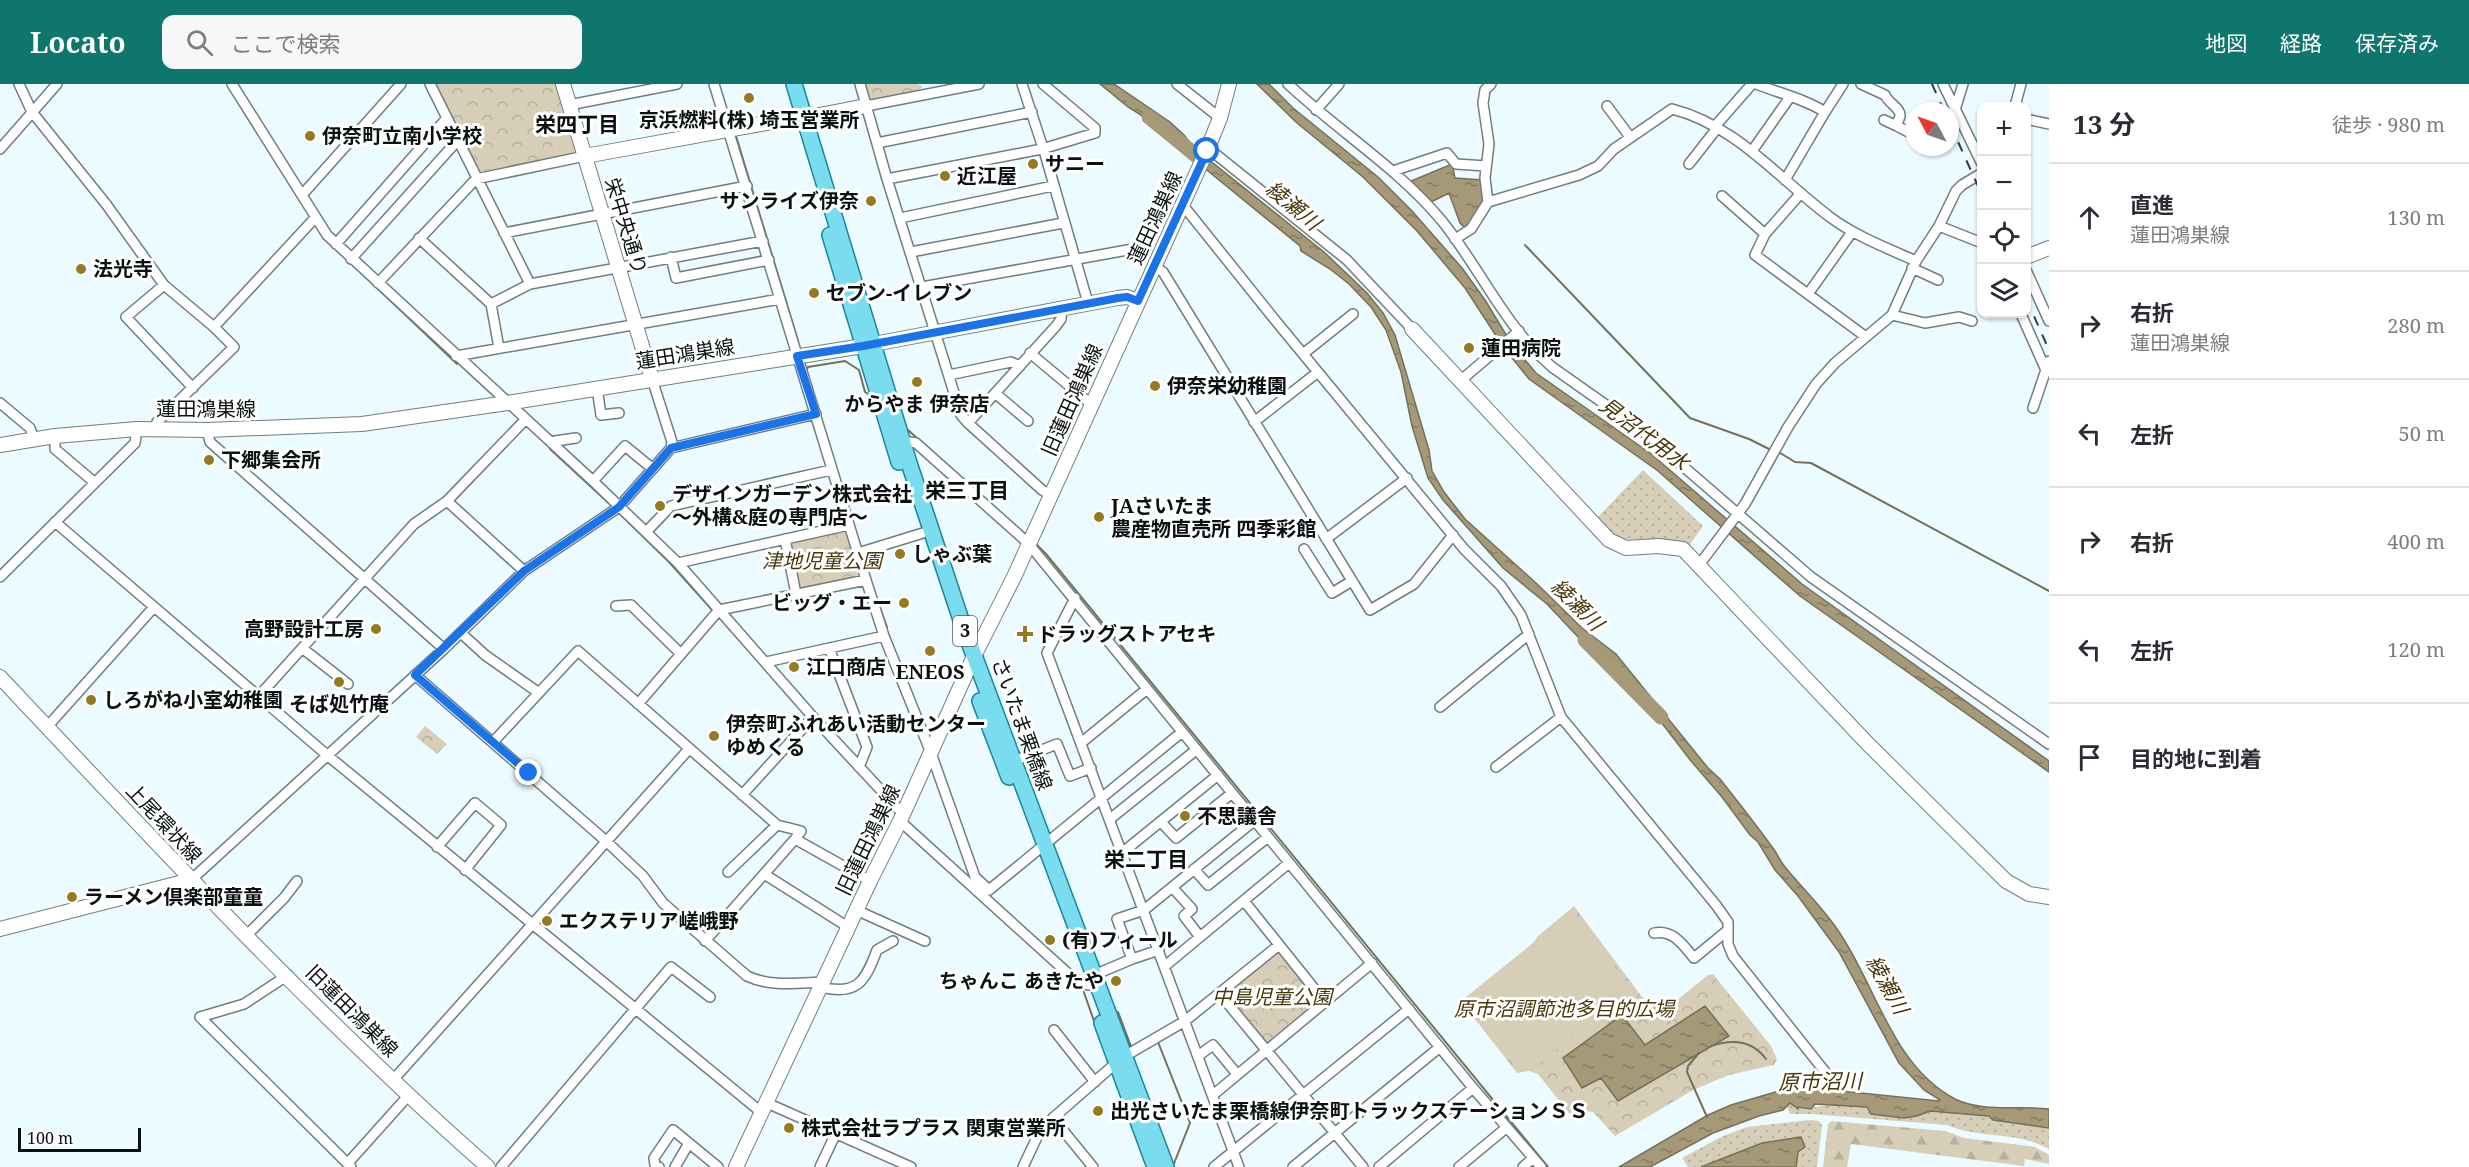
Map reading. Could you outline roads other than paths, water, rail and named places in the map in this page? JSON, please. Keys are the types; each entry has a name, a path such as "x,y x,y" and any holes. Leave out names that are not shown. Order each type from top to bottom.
{"main road":[{"name":"さいたま栗橋線","path":"784,84 799,118 869,345 923,533 1091,980 1127,1056 1166,1167"},
{"name":"さいたま栗橋線","path":"794,84 799,118"},
{"name":"さいたま栗橋線","path":"869,345 904,441 971,663"},
{"name":"さいたま栗橋線","path":"1127,1056 1155,1167"}],"street":[{"path":"19,84 33,112 106,204 164,285 234,347 157,422 156,428"},
{"path":"0,148 57,84"},
{"path":"232,84 315,218 336,244 593,481 678,563 766,662 809,720 859,766 902,817 981,887 1073,978 1091,980 1132,959 1159,950"},
{"path":"302,195 401,84"},
{"path":"430,84 530,284"},
{"name":"栄中央通り","path":"563,84 652,379"},
{"path":"569,105 677,84"},
{"path":"714,84 884,636 931,753 975,877 981,887 989,890 1182,732"},
{"path":"860,84 887,179 961,415 1050,495"},
{"path":"920,84 934,92"},
{"path":"378,283 476,179 585,156 979,84"},
{"path":"1022,84 1088,303"},
{"path":"887,179 1042,149 1096,131 1043,84"},
{"path":"1177,84 1220,118"},
{"name":"蓮田鴻巣線","path":"0,445 55,436 137,429 207,430 362,424 869,345 1088,303 1127,297 1138,301 1207,150 1220,118 1229,84"},
{"path":"1288,84 1316,110 1393,171 1441,220 1515,334 1552,367 1640,429 1736,517 1811,577 2049,744"},
{"path":"1316,110 1339,84"},
{"path":"1689,164 1717,126 1754,84 1790,98 1811,103 1826,112"},
{"path":"1785,180 1843,84"},
{"path":"1861,84 1885,95 1887,101 1898,110 1900,117 1897,126"},
{"path":"1943,84 1951,102"},
{"path":"1957,102 1963,84"},
{"path":"2016,102 2021,84"},
{"path":"1455,239 1471,229 1488,202 1485,178 1489,144 1483,103 1485,86"},
{"path":"1752,152 1790,98"},
{"path":"1607,105 1629,137"},
{"path":"1488,202 1579,175 1598,166 1629,137 1672,109 1717,126 1830,217 1938,280"},
{"path":"877,142 1032,112"},
{"path":"336,244 447,118"},
{"path":"1959,118 1978,156"},
{"path":"1884,120 1905,130"},
{"path":"2031,120 2049,124"},
{"path":"351,259 458,140"},
{"path":"1207,150 1347,260 1609,540 1626,548 1658,546 1683,549 1867,744 2006,880 2029,894 2049,897"},
{"path":"1393,171 1447,153 1456,164 1486,165"},
{"path":"1699,565 1736,517 1816,384 1835,363 1892,315 1914,265 1939,226 1956,191 1962,184 1977,176"},
{"path":"504,233 747,186"},
{"path":"900,218 1053,186"},
{"path":"1801,193 1765,234 1755,255 1866,337"},
{"path":"1722,196 1765,234"},
{"path":"1182,204 1453,535 1501,586 1521,615 1561,717 1716,905 1728,922 1728,944 1733,956 1834,1083"},
{"path":"214,327 315,218"},
{"path":"911,252 1063,223"},
{"path":"1939,226 1977,241"},
{"path":"1808,294 1852,231"},
{"path":"419,238 491,304 499,348"},
{"path":"491,304 530,284 619,266 763,242"},
{"path":"2031,255 2049,248"},
{"path":"921,287 1133,249"},
{"path":"671,257 676,279 768,260"},
{"path":"1154,266 1163,272 1370,610 1414,584 1453,535"},
{"path":"2031,281 2049,321"},
{"path":"164,285 126,317 193,388"},
{"path":"456,356 780,299"},
{"name":"旧蓮田鴻巣線","path":"736,1167 902,817 971,663 1014,577 1138,301"},
{"path":"968,423 1056,326 1062,308"},
{"path":"1303,354 1353,314"},
{"path":"1892,315 1925,323 1959,317 1972,321"},
{"path":"2023,318 2047,364 2032,408"},
{"path":"1460,381 1515,334"},
{"path":"1030,353 1091,404"},
{"path":"949,375 1011,362 1020,366"},
{"path":"1254,422 1318,372"},
{"path":"191,880 444,649 524,571 619,507 671,448 672,442 652,379"},
{"path":"597,388 601,416 619,413"},
{"path":"995,393 1028,421"},
{"path":"0,403 30,428 34,439"},
{"path":"671,448 816,414"},
{"path":"258,697 414,524 447,501 526,419"},
{"path":"0,577 135,443 137,429"},
{"path":"207,430 210,442 444,649"},
{"path":"55,436 55,449 94,482"},
{"path":"553,444 555,441 576,438"},
{"path":"904,441 916,443 1030,539 1196,750 1506,1128 1541,1167"},
{"path":"593,481 626,446 653,469"},
{"path":"646,532 671,506 831,470"},
{"path":"1326,539 1407,478"},
{"path":"447,501 524,571"},
{"path":"55,522 258,697 465,870 636,1009 764,1107 836,1133 911,1167"},
{"path":"678,563 849,525"},
{"path":"858,553 923,533"},
{"path":"785,539 796,594"},
{"path":"1304,549 1332,593 1352,581"},
{"path":"638,704 719,610 866,580"},
{"path":"1075,598 1047,653 1239,1167"},
{"path":"616,606 631,605 681,654"},
{"path":"47,727 154,607"},
{"path":"460,633 539,693"},
{"path":"1440,707 1529,634"},
{"path":"766,662 884,636"},
{"path":"302,648 348,684"},
{"path":"829,648 867,747 859,766"},
{"path":"493,742 578,651 777,825 801,831 705,941"},
{"path":"415,675 606,841 643,876 663,903 747,976 757,981 821,985 838,991 860,985 868,973 877,950 893,941"},
{"name":"上尾環状線","path":"0,677 191,880 0,929"},
{"path":"1081,743 1147,689"},
{"path":"1496,767 1561,717"},
{"path":"742,795 809,720"},
{"path":"1009,762 1057,744 1070,776 1091,768"},
{"path":"393,1080 689,749"},
{"path":"1110,819 1196,750"},
{"path":"1123,852 1218,776"},
{"path":"1161,822 1176,838 1232,793"},
{"path":"438,847 475,803 501,825 465,870"},
{"path":"1132,959 1117,919 1144,910 1255,820"},
{"path":"728,872 777,825"},
{"path":"1194,869 1208,885 1268,837"},
{"path":"795,838 870,881"},
{"path":"1165,966 1289,863"},
{"path":"764,874 848,927"},
{"name":"旧蓮田鴻巣線","path":"191,880 408,1096 488,1167"},
{"path":"247,935 284,898 297,881"},
{"path":"1172,887 1192,909 1184,916 1200,937"},
{"path":"1244,901 1325,1002"},
{"path":"856,910 925,941"},
{"path":"1654,933 1660,932 1676,936 1694,958 1728,930"},
{"path":"1023,1167 1038,1135 1053,1118 1127,1056 1185,1021 1279,945"},
{"path":"1213,1095 1371,963"},
{"path":"501,1167 671,967 710,997"},
{"path":"288,975 244,1004 200,1017 350,1165 408,1096"},
{"path":"1219,993 1363,1167"},
{"path":"1214,1167 1409,1009"},
{"path":"1054,1030 1095,1082"},
{"path":"1198,1056 1213,1045 1237,1074"},
{"path":"1293,1167 1440,1047"},
{"path":"1379,1167 1473,1088"},
{"path":"1053,1118 1093,1167"},
{"path":"1459,1167 1506,1128"},
{"path":"659,1167 655,1165 654,1158 673,1130 718,1167"},
{"path":"820,1167 836,1133"},
{"path":"675,1167 690,1143"},
{"path":"1470,1158 1478,1167"},
{"path":"1523,1167 1533,1158"}],"water":[{"path":"1100,84 1114,84 1170,122 1193,147 1324,252 1367,293 1383,313 1395,335 1429,450 1432,471 1444,492 1465,519 1582,628 1616,654 1708,768 1720,779 1785,867 1837,929 1851,951 1900,1045 1915,1066 1933,1084 1955,1099 1966,1103 1989,1107 2049,1109 2049,1128 1993,1120 1989,1116 1930,1111 1904,1118 1871,1114 1867,1107 1815,1104 1811,1109 1798,1107 1798,1109 1790,1103 1783,1110 1713,1133 1650,1167 1619,1167 1708,1115 1731,1105 1779,1091 1831,1090 1940,1100 1924,1090 1899,1063 1839,952 1798,896 1775,870 1758,842 1750,835 1638,692 1621,674 1579,638 1547,604 1503,568 1443,500 1428,478 1412,426 1401,372 1386,330 1371,307 1349,284 1301,251 1300,246 1208,171 1171,134 1128,107"},
{"path":"1257,84 1269,84 1293,108 1378,177 1412,211 1462,268 1511,343 1536,373 1650,453 1802,584 2049,761 2049,772 1800,596 1658,471 1529,379 1504,348 1465,288 1417,231 1363,177 1297,123"},
{"path":"1452,164 1455,178 1483,180 1485,202 1469,226 1465,228 1460,223 1449,193 1431,202 1411,181"},
{"path":"1705,1006 1729,1036 1618,1101 1601,1078 1582,1088 1563,1058 1622,1015 1645,1045"},
{"path":"1801,1137 1805,1147 1798,1152 1796,1167 1701,1167 1762,1143"}],"waterway":[{"name":"綾瀬川","path":"1149,117 1198,157"},
{"path":"736,136 798,341"},
{"path":"1525,245 1690,418 1749,439 1771,450"},
{"path":"353,265 457,364"},
{"path":"806,371 808,367 845,361 859,370 865,392 868,394"},
{"path":"908,430 1027,536"},
{"path":"550,449 614,508"},
{"path":"1777,451 1795,462 1811,463 2049,591"},
{"path":"618,512 669,562 714,612"},
{"path":"1036,544 1548,1167"},
{"path":"876,597 887,627"},
{"path":"718,616 742,643"},
{"name":"綾瀬川","path":"1585,640 1661,717"},
{"path":"884,801 897,814"},
{"path":"1022,926 1078,976"},
{"path":"1081,984 1100,1038"},
{"path":"1118,1012 1132,1049"},
{"path":"1158,1042 1190,1123 1173,1166"},
{"path":"1711,1046 1726,1042 1741,1043 1754,1048 1766,1059"},
{"path":"1699,1053 1688,1066 1687,1072 1707,1117"}],"railway":[{"path":"1932,84 1940,102"},
{"path":"1959,144 1977,184"},
{"path":"2031,309 2049,350"}],"place":[{"name":"京浜燃料(株) 埼玉営業所","path":"749,98"},
{"name":"伊奈町立南小学校","path":"310,136"},
{"name":"サニー","path":"1033,164"},
{"name":"近江屋","path":"945,176"},
{"name":"サンライズ伊奈","path":"871,201"},
{"name":"法光寺","path":"81,269"},
{"name":"セブン-イレブン","path":"814,293"},
{"name":"蓮田病院","path":"1469,348"},
{"name":"からやま 伊奈店","path":"917,382"},
{"name":"伊奈栄幼稚園","path":"1155,386"},
{"name":"下郷集会所","path":"209,460"},
{"name":"デザインガーデン株式会社 ～外構&庭の専門店～","path":"660,506"},
{"name":"JAさいたま 農産物直売所 四季彩館","path":"1099,517"},
{"name":"しゃぶ葉","path":"900,554"},
{"name":"ビッグ・エー","path":"904,603"},
{"name":"高野設計工房","path":"376,629"},
{"name":"ドラッグストアセキ","path":"1025,634"},
{"name":"ENEOS","path":"930,651"},
{"name":"江口商店","path":"794,667"},
{"name":"そば処竹庵","path":"339,682"},
{"name":"しろがね小室幼稚園","path":"91,700"},
{"name":"伊奈町ふれあい活動センター ゆめくる","path":"714,736"},
{"name":"不思議舎","path":"1185,816"},
{"name":"ラーメン倶楽部童童","path":"72,897"},
{"name":"エクステリア嵯峨野","path":"547,921"},
{"name":"(有)フィール","path":"1050,940"},
{"name":"ちゃんこ あきたや","path":"1116,981"},
{"name":"出光さいたま栗橋線伊奈町トラックステーションＳＳ","path":"1098,1111"},
{"name":"株式会社ラプラス 関東営業所","path":"789,1128"}],"district":[{"name":"栄四丁目","path":"577,125"},
{"name":"栄三丁目","path":"967,491"},
{"name":"栄二丁目","path":"1146,860"}],"water label":[{"name":"見沼代用水","path":"1644,434"},
{"name":"原市沼川","path":"1820,1082"}],"park label":[{"name":"津地児童公園","path":"822,561"},
{"name":"中島児童公園","path":"1272,997"},
{"name":"原市沼調節池多目的広場","path":"1564,1009"}]}
